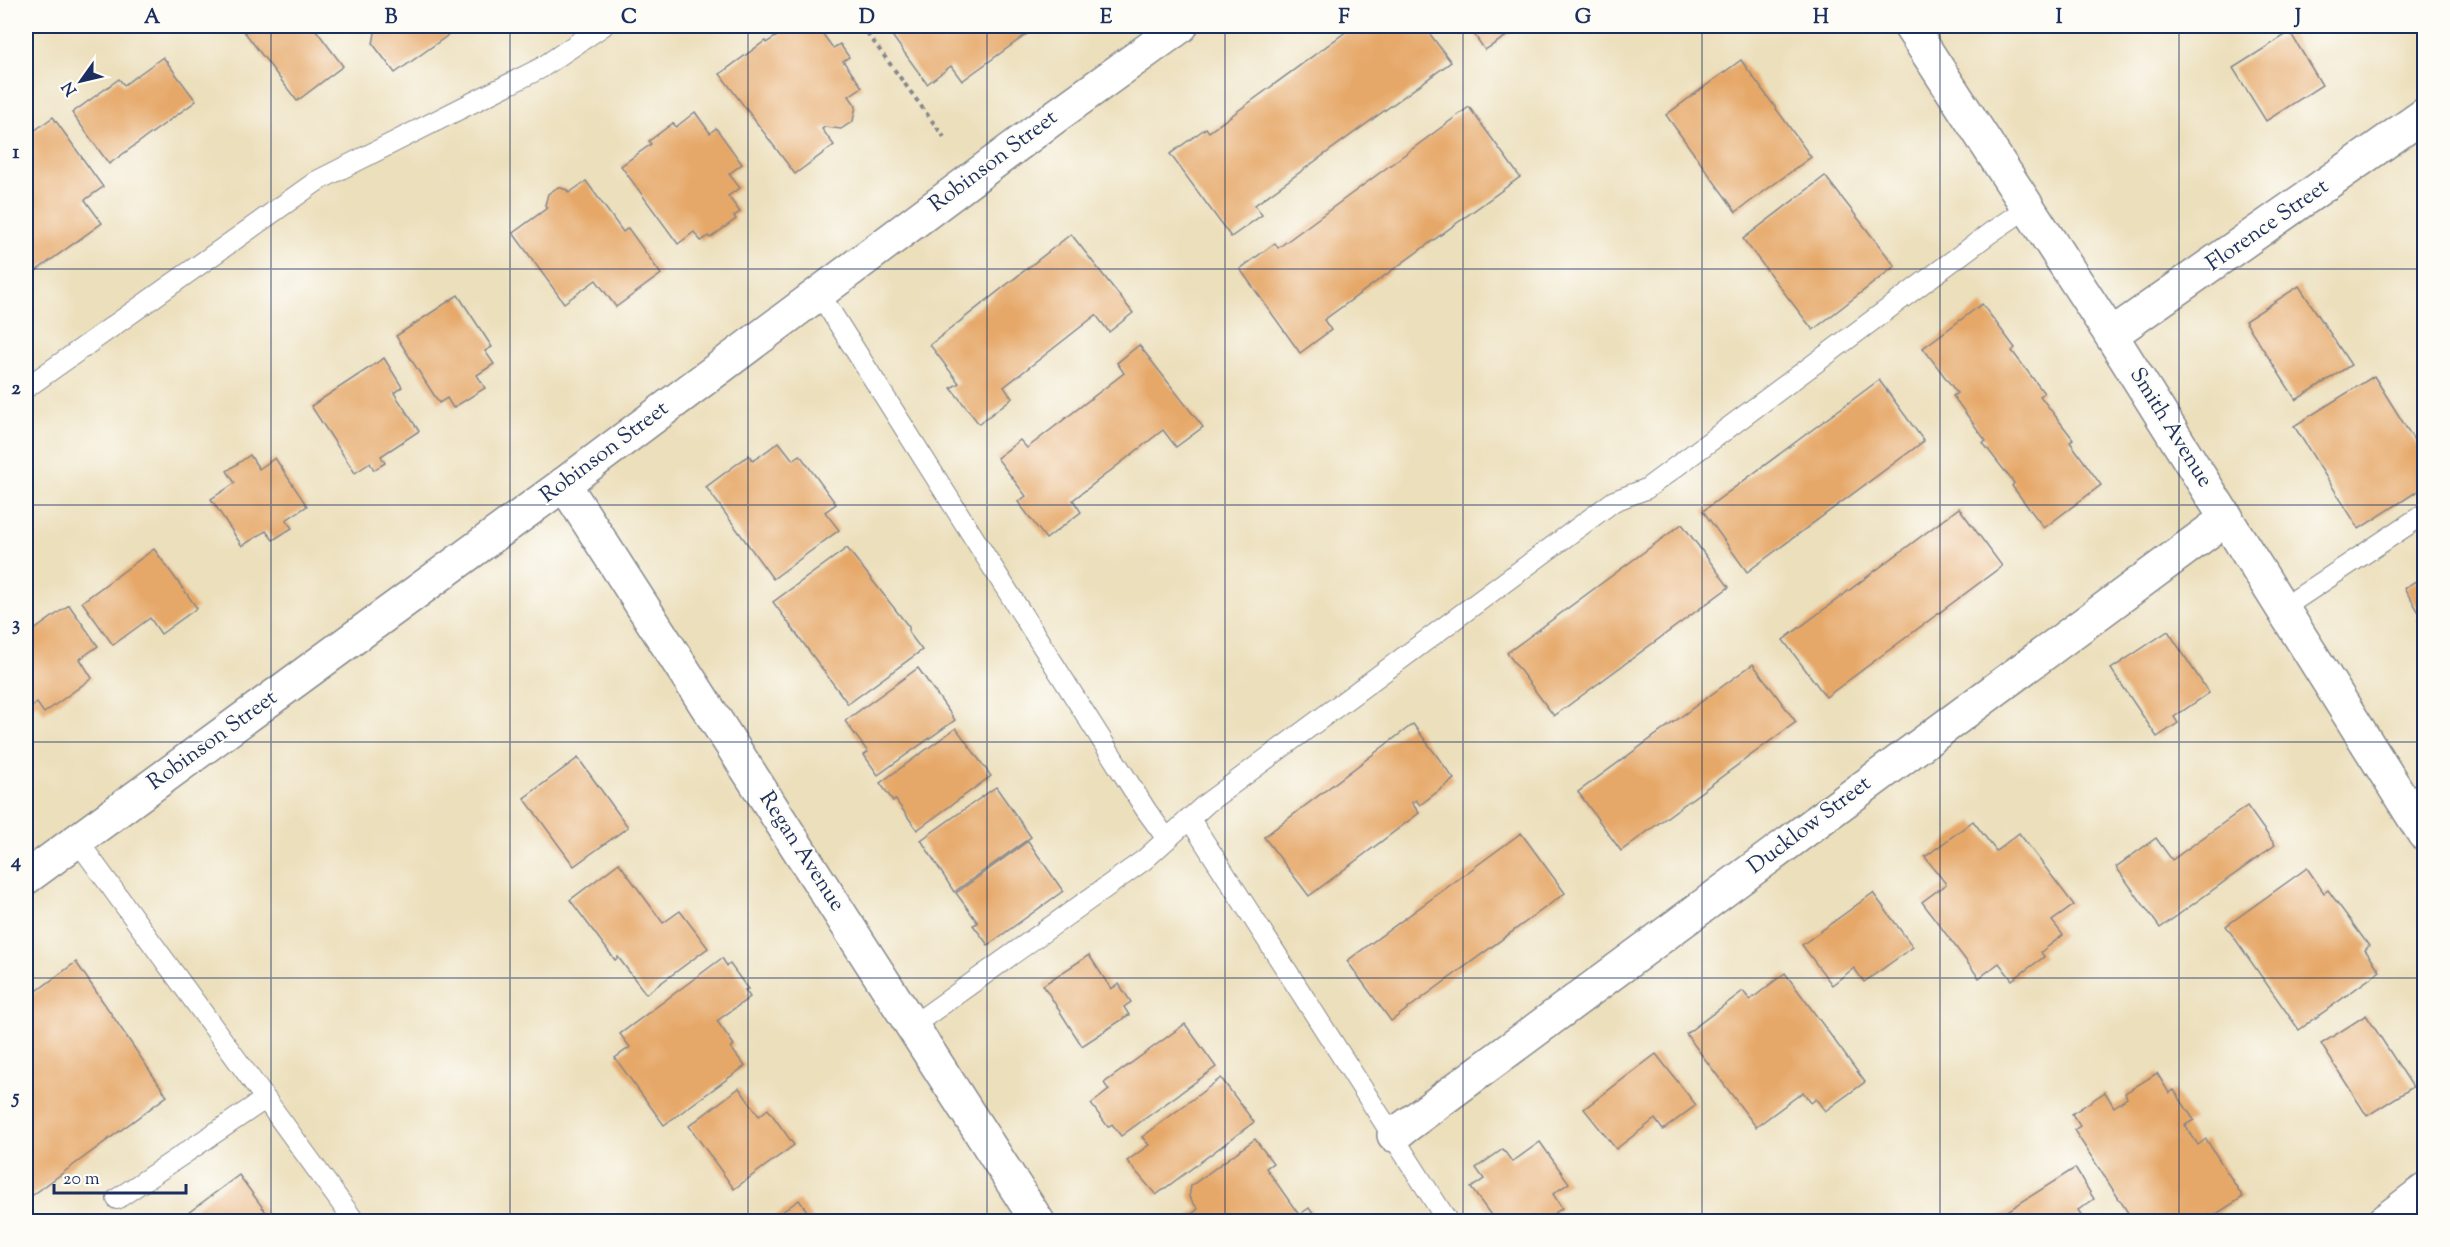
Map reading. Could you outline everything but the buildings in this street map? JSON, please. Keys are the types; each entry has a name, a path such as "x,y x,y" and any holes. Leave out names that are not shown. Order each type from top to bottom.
{"street":[{"name":"Robinson Street","path":"26,878 564,484 1181,26"},
{"name":"Smith Avenue","path":"1910,26 2111,335 2424,834"},
{"name":"Florence Street","path":"2111,335 2424,115"},
{"name":"Regan Avenue","path":"564,484 1038,1221"},
{"name":"Ducklow Street","path":"1394,1135 2227,518"},
{"path":"2383,1221 2424,1191"}],"lane":[{"path":"26,388 317,181 541,68 603,26"},
{"path":"912,1026 1144,860 1189,818 1614,501 1646,489 2028,207"},
{"path":"819,293 1139,800 1167,839"},
{"path":"2283,608 2424,514"},
{"path":"1189,818 1448,1221"},
{"path":"77,840 355,1221"},
{"path":"117,1199 265,1099"}],"path":[{"path":"862,26 944,137"}]}
